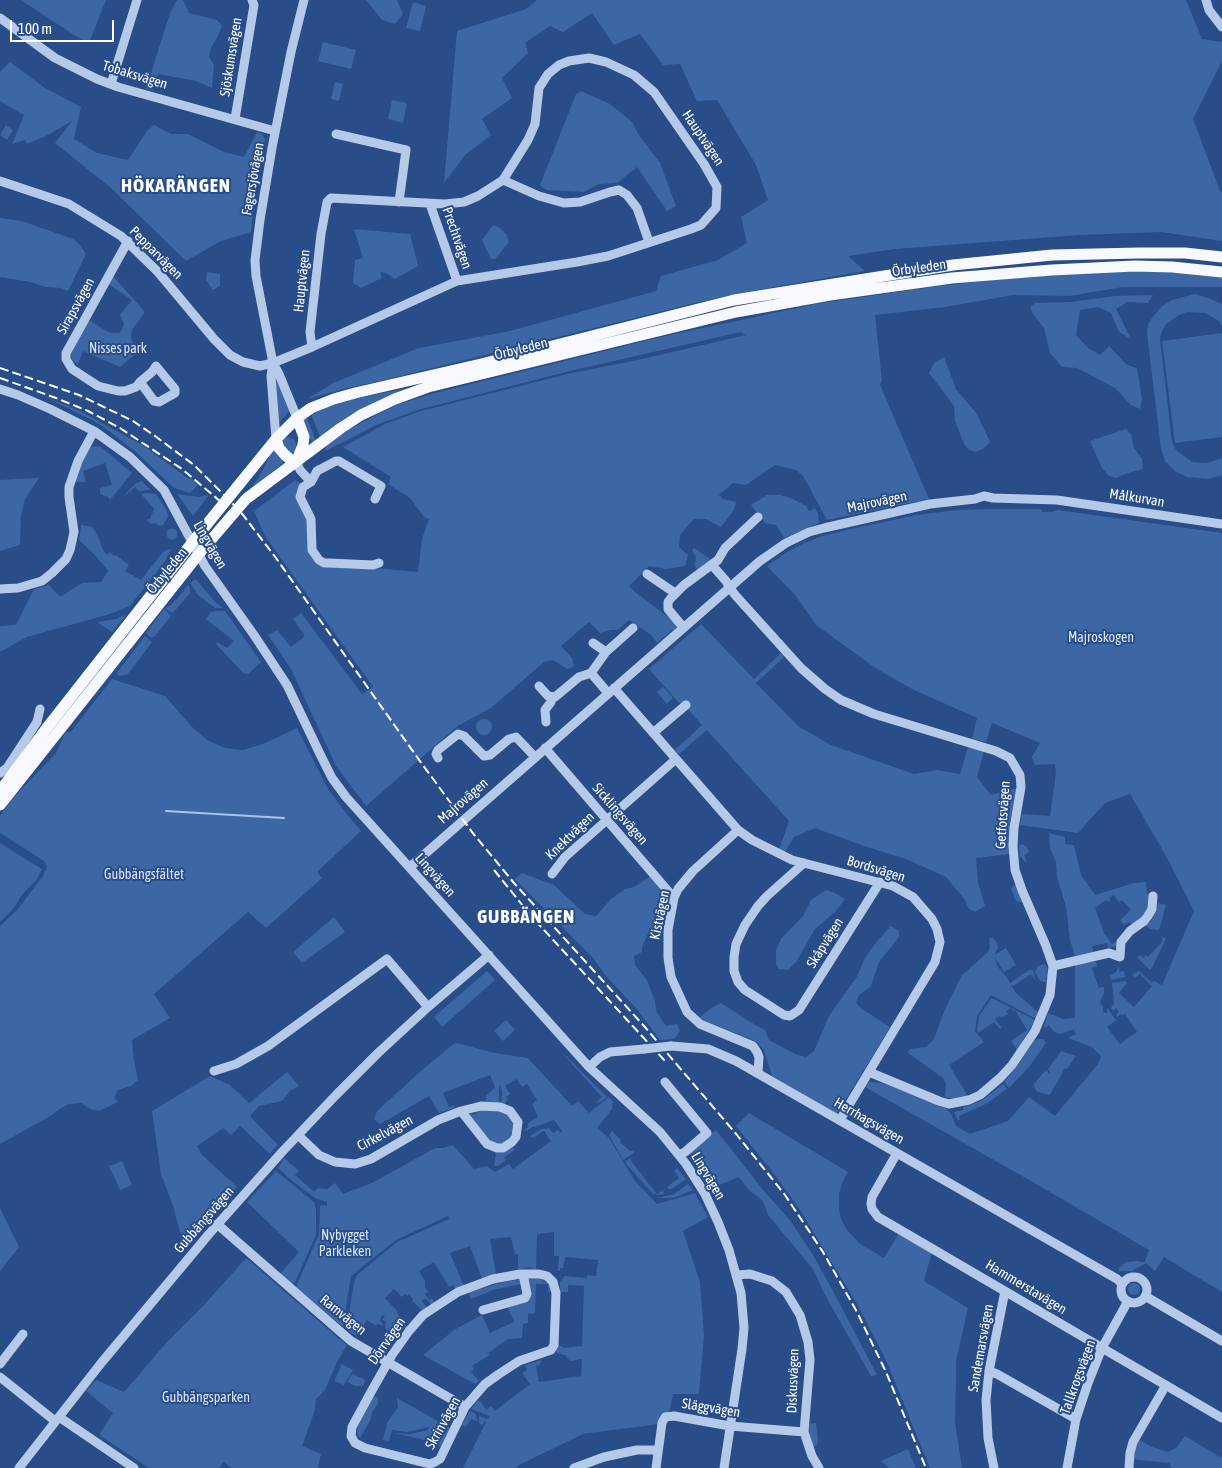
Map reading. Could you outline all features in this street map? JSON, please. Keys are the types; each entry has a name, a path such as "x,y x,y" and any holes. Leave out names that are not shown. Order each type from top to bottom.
{"main road":[{"name":"Örbyleden","path":"0,805 195,549 276,439 297,418 311,408 334,398 734,300 953,265 1052,255 1139,252 1185,253 1222,257"},
{"name":"Örbyleden","path":"0,791 195,549 246,498 361,415 395,399 428,387 736,312 830,296 943,279 1135,266 1172,266 1222,272"},
{"path":"276,439 285,456 296,461 303,445 304,437 297,418"}],"street":[{"path":"111,84 137,0"},
{"name":"Sjöskumsvägen","path":"235,119 254,5 252,0"},
{"name":"Fagersjövägen","path":"276,439 271,376 272,363 257,285 255,260 276,131 304,0"},
{"path":"1206,0 1209,10 1222,27"},
{"name":"Tobaksvägen","path":"0,18 55,58 111,84 276,131"},
{"name":"Hauptvägen","path":"272,363 312,347 457,281 608,256 701,225 716,208 717,187 704,164 654,92 634,75 606,62 589,58 578,59 559,66 548,74 539,88 535,124 528,140 503,180 472,200 453,204 430,204 331,198 327,202 321,234 310,332 312,347"},
{"path":"336,134 406,150 399,202"},
{"path":"503,180 539,196 564,203 580,202 619,190 627,195 637,208 649,242"},
{"name":"Pepparvägen","path":"0,181 52,197 77,208 128,242 158,272 214,339 230,355 243,362 260,366 272,363"},
{"name":"Prechtvägen","path":"430,204 457,281"},
{"name":"Sirapsvägen","path":"128,242 66,352 66,359 72,369 98,386 108,390 125,391 136,387 140,382"},
{"name":"Fagersjövägen","path":"272,363 279,374 297,418"},
{"name":"Lingvägen","path":"0,389 34,402 94,431 130,457 164,490 205,566 287,685 338,788 589,1067 660,1132 699,1184 713,1210 729,1250 741,1293 744,1328 740,1368 724,1468"},
{"path":"0,589 18,588 42,581 66,559 74,532 69,487 78,461 94,431"},
{"path":"375,499 382,486 339,460 317,471 311,482 303,487 300,497 311,519 312,550 319,560 324,563 373,565 379,563"},
{"path":"296,461 300,470 311,482"},
{"name":"Majrovägen","path":"410,867 729,587 760,561 786,543 824,528 930,504 975,500 984,496 993,498 1048,499"},
{"name":"Målkurvan","path":"1048,499 1222,524"},
{"path":"683,627 668,609 668,602 675,593 718,560 728,545 758,517"},
{"path":"712,565 729,587"},
{"path":"647,574 675,593"},
{"name":"Getfotsvägen","path":"729,587 801,668 841,700 874,714 996,751 1010,758 1018,770 1021,780 1014,828 1015,870 1053,966 1050,995 1036,1031 1012,1065 1000,1078 980,1095 968,1100 949,1104 869,1072"},
{"path":"546,722 546,710 552,698 556,697 579,678 591,673 606,652 633,628"},
{"path":"593,643 606,652"},
{"path":"591,673 611,690"},
{"path":"539,686 552,698"},
{"name":"Bordsvägen","path":"611,690 654,733 738,830 752,840 779,854 804,864 880,882 904,891 920,904 934,924 940,942 936,962 840,1120"},
{"path":"654,733 686,705"},
{"path":"0,773 7,768 37,722 40,709"},
{"name":"Majrovägen","path":"438,758 436,754 438,750 458,734 464,736 484,756 490,755 509,739 516,737 535,757"},
{"name":"Sicklingsvägen","path":"545,748 674,898"},
{"name":"Knektvägen","path":"552,874 566,857 676,759"},
{"name":"Kistvägen","path":"738,830 678,889 674,898 667,946 670,973 676,991 687,1012 700,1024 753,1046 758,1057 758,1073"},
{"name":"Skåpvägen","path":"804,864 758,906 745,925 736,944 734,957 734,971 738,982 745,990 784,1015 790,1016 799,1010 880,882"},
{"path":"1053,966 1108,953 1120,957 1121,942 1130,931 1148,916 1152,909 1153,896"},
{"name":"Gubbängsvägen","path":"19,1468 102,1362 217,1224 298,1135 336,1095 428,1007 489,955"},
{"path":"214,1070 236,1064 268,1046 387,960 428,1007"},
{"name":"Herrhagsvägen","path":"589,1067 600,1057 610,1052 671,1046 708,1049 723,1055 840,1120 1117,1279 1122,1284"},
{"path":"665,1082 707,1133 679,1155"},
{"name":"Cirkelvägen","path":"298,1135 319,1155 335,1162 355,1164 371,1159 438,1120 461,1111 481,1106 505,1108 513,1114 518,1122 516,1137 503,1148 487,1144 461,1111"},
{"name":"Hammerstavägen","path":"897,1153 870,1204 878,1217 1222,1418"},
{"name":"Ramvägen","path":"217,1224 341,1333 360,1347 465,1407"},
{"path":"483,1310 525,1298 527,1294 523,1274"},
{"name":"Dörrvägen","path":"352,1427 387,1363 409,1331 423,1316 438,1305 470,1287 493,1279 523,1274 539,1274 547,1276 553,1282"},
{"name":"Diskusvägen","path":"737,1275 750,1274 772,1281 786,1292 800,1315 808,1342 810,1360 804,1432 812,1456 819,1468"},
{"path":"1131,1277 1143,1280 1146,1288 1145,1296 1138,1302 1128,1301 1122,1294 1122,1284 1131,1277"},
{"name":"Skrinvägen","path":"352,1427 352,1439 355,1443 365,1448 433,1464 440,1459 465,1407 485,1384 519,1361 551,1350 554,1345 556,1290 553,1282"},
{"name":"Sandemarsvägen","path":"994,1468 988,1438 986,1400 988,1372 1005,1291"},
{"path":"1145,1296 1222,1341"},
{"name":"Tallkrogsvägen","path":"1067,1468 1076,1420 1102,1348 1128,1301"},
{"path":"0,1364 23,1334"},
{"path":"988,1372 997,1374 1076,1420"},
{"path":"0,1377 57,1419 134,1468"},
{"path":"1129,1468 1133,1442 1166,1385"},
{"name":"Släggvägen","path":"656,1468 662,1423 665,1417 674,1416 730,1426 804,1432"},
{"path":"574,1468 604,1457 636,1450 658,1450"}],"green space":[{"path":"21,0 106,0 89,43"},
{"path":"177,0 183,0 189,13 217,20 222,26 211,48 209,57 214,65 212,88 196,81 158,74 153,90 146,89 170,13"},
{"path":"366,0 397,0 403,14 395,24 382,20"},
{"path":"537,0 1186,0 1202,39 1222,42 1222,61 1193,119 1222,192 1222,241 1161,232 1080,235 895,249 848,256 865,271 735,294 691,304 307,399 333,383 419,348 510,331 656,291 661,276 718,260 747,243 741,217 768,200 756,165 717,100 697,101 680,64 663,65 640,34 614,45 592,13 563,32 550,26 525,43 528,53 502,78 512,98 482,119 491,135 465,155 444,183 457,31 526,9"},
{"path":"413,2 426,6 420,31 406,28"},
{"path":"323,42 356,50 351,69 318,61"},
{"path":"10,62 45,88 81,107 74,139 97,153 128,160 147,131 154,125 171,134 188,134 224,152 244,157 257,132 262,134 265,139 251,232 221,241 186,261 111,188 55,143 72,121 46,136 27,144 25,140 12,144 24,115 0,101 0,72"},
{"path":"335,82 343,84 339,101 331,99"},
{"path":"581,91 610,104 632,122 639,135 660,163 676,206 667,211 637,167 617,183 599,184 584,192 546,190 540,185 576,94"},
{"path":"392,100 407,103 403,123 388,119"},
{"path":"6,125 13,130 7,140 0,135"},
{"path":"0,218 22,221 73,239 80,245 86,254 68,291 30,282 1,277 0,279"},
{"path":"493,225 500,228 506,234 509,242 495,259 491,259 482,240"},
{"path":"354,229 410,234 418,266 395,279 386,273 380,272 382,278 361,288 353,283 355,260 363,258"},
{"path":"1146,271 1222,276 1222,287 1123,287 1069,296 1013,295 945,307 875,315 882,381 880,385 929,499 827,520 803,476 796,470 775,465 746,485 733,483 719,495 723,499 736,502 734,510 721,527 706,519 694,519 680,535 679,547 688,555 685,566 666,569 649,566 629,586 679,625 657,643 651,635 629,620 618,630 600,633 589,622 561,646 572,658 574,667 567,669 553,660 544,662 491,708 459,725 366,806 336,766 291,669 268,635 277,630 291,647 304,637 304,634 293,619 301,613 362,694 373,687 265,536 254,511 295,480 300,483 298,490 320,563 418,572 422,539 429,519 424,517 410,498 388,484 391,477 343,447 385,424 421,411 572,373 746,335 741,332 570,371 421,409 376,425 326,451 325,445 349,429 396,405 431,394 665,336 821,303 993,280"},
{"path":"207,272 220,274 220,286 213,290 206,280"},
{"name":"Nisses park","path":"112,275 145,312 132,330 131,336 139,351 120,367 83,351 78,364 72,360 71,354 87,321 91,321 106,331 113,333 119,333 122,330 124,324 120,315 132,300 107,283"},
{"path":"1194,294 1222,304 1222,326 1219,321 1205,313 1187,312 1166,324 1160,339 1172,442 1176,450 1192,462 1207,463 1222,458 1222,475 1209,479 1187,477 1175,471 1165,461 1161,449 1147,333 1148,325 1161,307 1172,300"},
{"path":"1153,295 1148,303 1127,302 1116,309 1131,339 1119,332 1111,313 1098,307 1080,310 1076,335 1088,348 1100,355 1109,346 1127,365 1137,368 1142,399 1140,409 1131,405 1115,388 1077,368 1062,367 1050,353 1044,328 1030,307 1035,303 1070,302 1115,296"},
{"path":"1222,333 1222,437 1175,443 1162,341"},
{"path":"944,357 956,389 977,414 990,442 983,449 976,452 969,450 964,444 955,421 954,406 929,373 934,363"},
{"path":"278,378 290,410 279,423 275,379"},
{"path":"408,388 320,437 311,414 353,399"},
{"path":"41,395 80,411 144,446 198,485 190,493 174,488 136,452 105,428"},
{"path":"307,417 316,441 312,443 302,420"},
{"path":"1126,429 1131,435 1134,448 1142,459 1143,469 1116,478 1109,476 1102,468 1090,441"},
{"path":"288,437 295,440 296,445 295,452 290,455 282,447 282,439"},
{"path":"95,446 101,447 132,473 110,500 108,497 100,494 100,488 112,485 105,463 83,471 86,482 74,482 86,454 90,448"},
{"path":"273,449 285,461 248,492 259,477"},
{"path":"39,478 25,499 21,515 20,545 0,551 0,480"},
{"path":"142,481 150,490 139,491 135,487 122,498 136,483"},
{"path":"141,494 156,494 167,511 168,517 163,525 151,524 146,520 150,519 154,509"},
{"path":"177,494 199,497 208,496 193,516"},
{"path":"767,495 780,495 791,498 806,506 809,511 815,508 818,513 819,523 784,538 776,525 765,523 751,505"},
{"name":"Majroskogen","path":"986,509 1040,509 1043,512 1058,510 1222,533 1222,1292 1164,1257 1155,1271 1146,1263 1132,1271 1119,1271 1118,1269 1126,1262 1145,1262 1149,1250 865,1087 869,1082 882,1083 946,1108 956,1126 970,1134 1008,1121 1029,1097 1055,1116 1098,1064 1101,1056 1092,1047 1068,1038 1076,1034 1074,1029 1060,1034 1054,1032 1049,1025 1044,1027 1048,1013 1063,1019 1075,1018 1075,963 1095,961 1098,966 1092,968 1099,988 1104,987 1104,993 1100,1002 1103,1012 1107,1013 1107,1008 1116,1020 1107,1027 1120,1044 1137,1032 1125,1014 1117,1017 1116,1015 1119,1012 1116,1008 1113,1011 1111,1008 1114,1003 1112,983 1125,981 1127,983 1119,993 1134,1007 1152,986 1140,974 1135,978 1132,975 1139,971 1152,983 1154,981 1162,985 1194,911 1166,856 1130,794 1105,803 1078,833 1020,825 1022,814 1050,816 1056,773 1055,764 1035,765 1032,757 1040,743 992,723 986,742 972,739 977,718 912,689 877,669 816,625 796,596 767,566 787,552 819,537 916,515"},
{"path":"81,525 92,527 107,555 109,552 114,556 116,555 129,565 125,571 141,580 163,552 171,549 165,561 130,606 110,614 27,637 0,652 0,626 16,625 34,589 49,585 60,597 82,583 101,582 108,571 79,540"},
{"path":"172,528 178,534 172,540 166,534"},
{"path":"694,548 713,561 698,571 695,566 696,557 692,551"},
{"path":"196,579 215,602 223,608 215,608 198,595 190,583"},
{"path":"188,585 190,593 173,613 165,609 177,599"},
{"path":"164,609 171,616 154,637 151,638 146,633"},
{"path":"225,611 261,662 248,674 243,673 216,644 217,642 227,648 234,641 206,619 211,612"},
{"path":"127,614 112,632 97,622 116,619"},
{"path":"701,624 754,679 781,653 784,657 756,683 798,726 831,745 914,774 937,770 960,774 968,747 984,751 977,777 991,795 1017,788 1010,822 1010,854 976,858 978,883 985,906 975,912 969,909 965,900 946,877 906,859 815,828 794,837 785,852 779,850 789,821 707,730 679,754 675,750 702,725 685,706 678,702 649,669"},
{"path":"145,636 152,642 127,675 119,676 118,671"},
{"name":"Gubbängsfältet","path":"112,679 165,696 191,726 207,740 225,748 243,750 263,744 297,728 328,789 361,831 317,872 322,878 266,928 248,912 154,994 170,1018 132,1040 138,1080 131,1086 118,1090 114,1098 118,1102 99,1111 90,1109 81,1103 69,1104 0,1144 0,926 18,909 43,876 47,866 44,861 0,833 0,816 13,798 56,753 66,731 70,733"},
{"path":"663,687 673,698 667,704 657,692"},
{"path":"484,719 492,727 484,735 476,727"},
{"path":"1049,833 1065,837 1065,844 1074,845 1081,875 1095,895 1134,883 1146,882 1147,894 1150,894 1149,908 1146,915 1133,926 1129,922 1124,925 1120,920 1131,910 1122,900 1119,902 1114,895 1109,898 1111,900 1108,902 1106,900 1095,908 1104,933 1112,944 1117,941 1117,946 1108,948 1107,943 1092,946 1093,952 1075,956 1070,940 1066,907 1057,877 1056,862 1050,848"},
{"path":"0,843 42,869 37,879 0,922"},
{"path":"1022,844 1027,847 1029,852 1024,855 1027,862 1020,856 1019,845"},
{"path":"522,873 554,885 585,914 596,916 611,899 625,889 634,887 651,876 667,901 662,932 654,931 648,934 642,947 642,952 634,956 635,965 647,980 655,1001 656,1011 666,1026 677,1024 680,1031 674,1039 660,1040 636,1008 606,976 593,958 515,879"},
{"path":"1016,885 1023,902 1017,902 1015,899 1011,889"},
{"path":"826,890 845,899 835,912 815,929 796,962 788,970 779,969 776,964 776,950 781,939 803,916 811,900"},
{"path":"1158,903 1166,905 1159,930 1150,929 1145,925 1154,916"},
{"path":"334,917 345,932 302,963 293,952"},
{"path":"891,926 899,931 899,937 879,962 871,986 859,995 856,1003 890,1027 837,1114 772,1076 764,1050 757,1042 699,1018 711,1008 721,1003 765,1030 769,1040 795,1054 806,1057 814,1051 829,1016 856,978 866,956"},
{"path":"992,937 997,943 998,948 994,955 1006,948 1016,965 1004,972 994,956 998,967 1010,983 1029,970 1033,970 1035,980 1031,974 1013,986 1011,985 1016,993 1039,1013 1036,1019 991,995 977,1016 975,1031 984,1042 949,1065 968,1096 955,1099 945,1097 946,1083 943,1078 908,1053 910,1049 926,1047 934,1039 945,1009 962,975 988,952 990,947 989,939"},
{"path":"1162,937 1166,938 1150,970 1137,957 1141,955 1143,958 1146,955 1148,957 1162,942"},
{"path":"1045,964 1048,976 1046,977 1047,982 1040,981 1035,972 1038,966"},
{"path":"1119,966 1120,972 1124,971 1125,977 1111,980 1110,976 1116,972"},
{"path":"487,971 495,980 442,1027 434,1017"},
{"path":"992,998 1035,1020 1017,1050 1011,1041 1027,1030 1015,1010 1013,1011 1011,1008 1006,1011 1008,1014 995,1019 1002,1028 1000,1029 994,1022 978,1033 979,1016"},
{"path":"506,1020 515,1030 503,1041 494,1031"},
{"path":"1043,1039 1046,1043 1029,1067 1009,1088 1004,1082 1034,1041"},
{"name":"Nybygget Parkleken","path":"456,1043 495,1053 528,1058 572,1106 578,1101 589,1113 609,1097 613,1101 612,1109 597,1128 609,1138 635,1181 657,1204 695,1193 708,1217 683,1231 700,1282 704,1335 699,1394 673,1394 669,1413 661,1413 659,1424 583,1434 517,1466 518,1468 463,1468 486,1422 482,1425 479,1423 479,1416 488,1419 490,1416 471,1409 478,1400 486,1410 491,1406 495,1411 530,1384 522,1373 527,1370 525,1365 541,1360 540,1365 536,1366 539,1382 581,1376 582,1359 570,1361 565,1355 556,1353 558,1345 565,1348 582,1346 584,1286 568,1285 568,1292 560,1292 560,1281 564,1276 587,1278 587,1275 596,1276 598,1260 565,1257 563,1268 560,1268 560,1271 558,1271 559,1256 554,1256 554,1232 537,1234 536,1269 531,1267 518,1269 518,1254 515,1254 511,1237 490,1239 496,1275 482,1279 470,1246 450,1253 464,1286 457,1290 453,1285 449,1287 434,1262 419,1271 425,1281 425,1287 428,1292 425,1294 429,1300 432,1298 434,1302 431,1305 426,1298 422,1301 427,1308 423,1311 412,1301 413,1299 409,1294 407,1296 405,1294 402,1297 394,1289 385,1298 397,1311 400,1319 407,1327 399,1331 401,1333 398,1338 385,1328 386,1321 382,1320 385,1316 382,1315 380,1320 384,1326 378,1324 376,1326 367,1320 356,1336 347,1330 354,1282 357,1275 397,1242 449,1219 448,1216 396,1240 351,1276 343,1327 296,1287 319,1234 320,1207 321,1205 327,1206 327,1202 317,1199 278,1168 284,1158 299,1171 295,1175 314,1192 318,1188 327,1189 335,1183 343,1194 372,1183 435,1148 453,1145 474,1169 487,1166 495,1172 509,1164 513,1169 551,1141 544,1131 532,1138 530,1136 542,1129 549,1128 553,1133 558,1130 561,1133 562,1131 554,1120 534,1126 526,1131 528,1123 538,1117 532,1104 537,1100 527,1084 522,1087 517,1079 505,1086 510,1094 505,1098 508,1098 505,1104 501,1103 502,1092 500,1085 499,1103 486,1101 486,1096 495,1087 490,1075 443,1093 449,1107 454,1105 454,1108 439,1113 429,1096 380,1124 374,1119 377,1111 422,1070"},
{"path":"1061,1051 1076,1056 1067,1069 1065,1068 1049,1095 1038,1092 1034,1084 1044,1072 1050,1072 1048,1069"},
{"path":"564,1055 607,1097 601,1102 595,1103 602,1097"},
{"path":"287,1072 299,1086 290,1091 282,1101 259,1106 250,1116 278,1145 270,1154 240,1126 231,1135 223,1128 197,1146 201,1154 237,1187 188,1244 180,1232 161,1174 152,1111 210,1076 230,1085 249,1103"},
{"path":"1003,1084 1007,1089 986,1104 959,1116 960,1120 958,1120 954,1112 963,1110 963,1107 981,1101"},
{"path":"482,1109 508,1114 514,1123 513,1136 504,1144 492,1144 467,1115 475,1114"},
{"path":"749,1113 848,1172 839,1194 839,1209 841,1219 847,1230 860,1244 884,1258 899,1233 932,1252 924,1281 968,1308 956,1361 955,1422 962,1468 930,1468 886,1360 857,1304 802,1213 736,1126"},
{"path":"716,1130 764,1191 790,1220 813,1255 877,1375 871,1376 825,1295 813,1269 768,1215 763,1201 749,1190 739,1177 712,1188 688,1152"},
{"path":"612,1131 621,1140 620,1142 634,1153 623,1160 609,1135"},
{"path":"513,1147 515,1150 504,1157 506,1160 498,1166 494,1166 496,1153"},
{"path":"631,1158 631,1161 657,1194 662,1191 665,1194 660,1195 653,1194 628,1166 625,1161"},
{"path":"122,1161 132,1185 120,1190 109,1166"},
{"path":"677,1168 686,1179 672,1189 668,1189 667,1187 679,1178 674,1171"},
{"path":"276,1171 314,1202 316,1209 316,1235 295,1282 292,1284 280,1274 299,1252 247,1202"},
{"path":"688,1184 693,1190 673,1198 657,1198 674,1194"},
{"path":"0,1208 19,1247 0,1271"},
{"name":"Gubbängsparken","path":"246,1258 347,1345 337,1362 325,1390 316,1399 315,1410 302,1446 321,1454 318,1468 231,1468 224,1462 219,1468 149,1468 99,1435 113,1413 86,1391 96,1380 124,1392 167,1342 205,1304"},
{"path":"539,1278 549,1284 550,1292 548,1292 548,1284 536,1284 535,1313 528,1314 528,1323 523,1324 522,1338 508,1339 487,1354 491,1354 472,1366 474,1369 471,1372 479,1381 475,1384 423,1355 454,1330 482,1315 490,1333 514,1322 506,1304 526,1299 527,1279"},
{"path":"520,1279 521,1284 493,1290 471,1299 469,1293 496,1284"},
{"path":"1132,1283 1136,1283 1140,1289 1136,1295 1132,1295 1128,1291 1128,1287"},
{"path":"342,1364 353,1370 344,1385 334,1381"},
{"path":"352,1374 364,1379 363,1386 355,1386 347,1382"},
{"path":"374,1396 378,1398 378,1403 360,1438 357,1433 358,1426"},
{"path":"397,1398 450,1428 441,1446 438,1446 438,1443 394,1433 410,1434 428,1430 429,1427 407,1432 392,1430 389,1441 383,1440 387,1423 398,1407"},
{"path":"470,1411 476,1414 477,1421 471,1419 466,1427 462,1425"},
{"path":"816,1423 818,1441 817,1445 812,1448 808,1424"},
{"path":"1185,1436 1222,1458 1222,1468 1172,1468 1169,1463 1131,1459 1139,1440 1168,1452 1177,1447"},
{"path":"908,1449 916,1468 889,1468 881,1461"}],"waterway":[{"path":"166,811 284,818"}],"railway":[{"path":"0,368 79,395 133,421 194,465 240,511 276,558 472,832 514,883 644,1026 737,1135 785,1195 823,1252 857,1312 886,1372 926,1468"},
{"path":"0,378 88,411 120,428 182,469 227,507"},
{"path":"494,870 532,917 665,1061"}],"district":[{"name":"HÖKARÄNGEN","path":"176,186"},
{"name":"GUBBÄNGEN","path":"526,917"}]}
